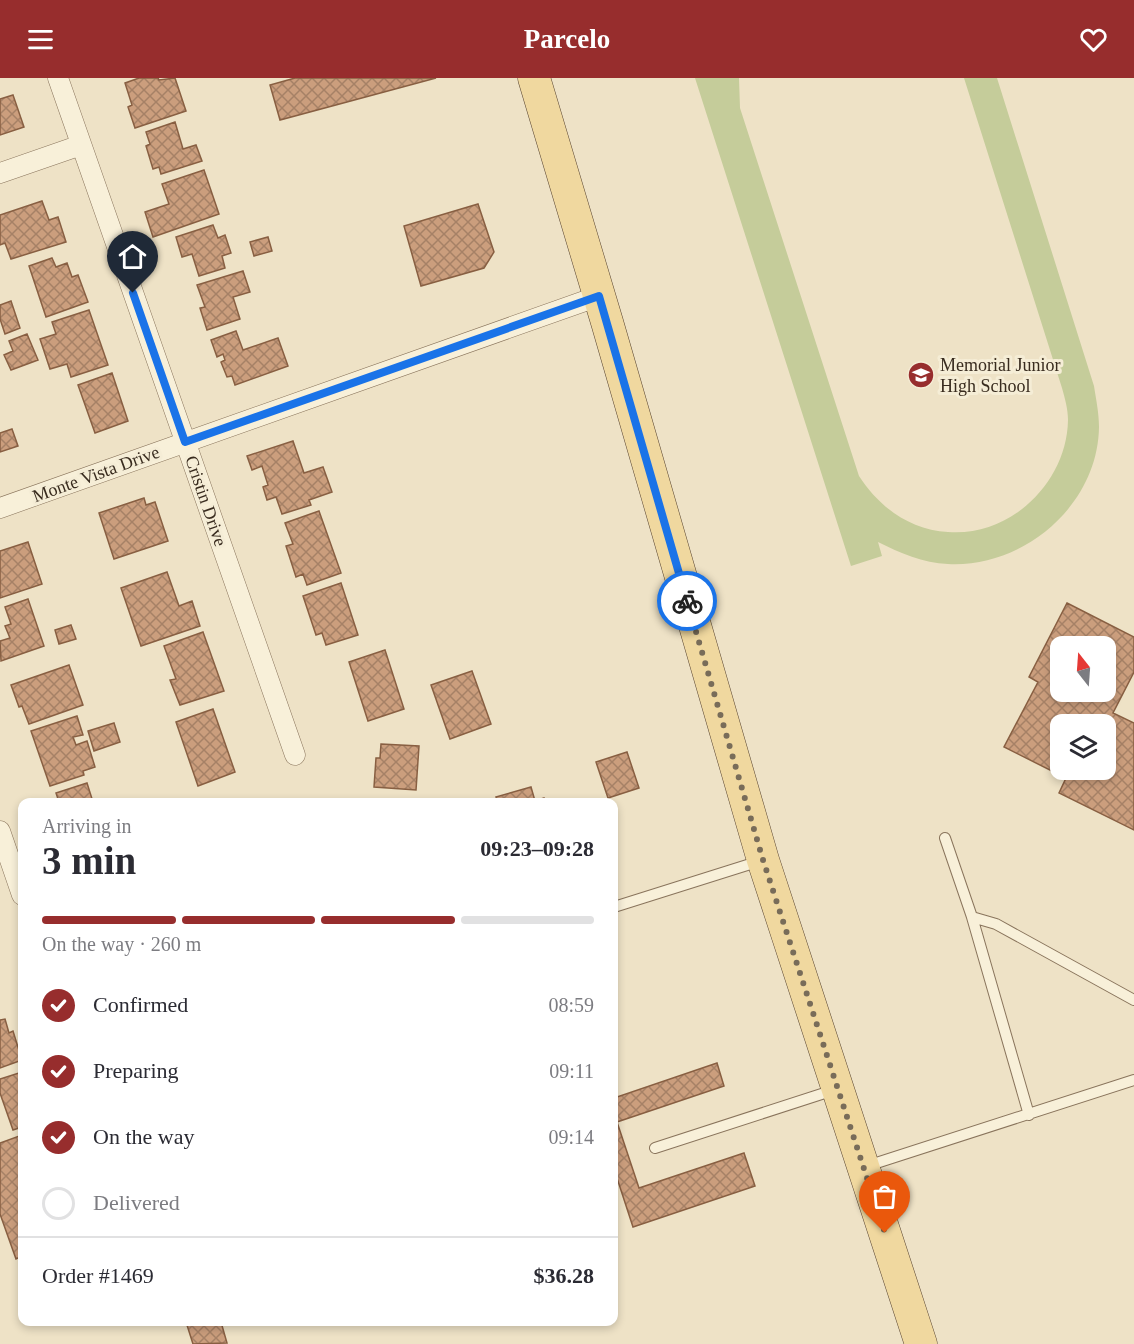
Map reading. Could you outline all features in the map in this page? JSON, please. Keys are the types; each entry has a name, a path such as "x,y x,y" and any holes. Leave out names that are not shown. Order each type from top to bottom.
{"main road":[{"path":"534,78 763,860 921,1344"}],"street":[{"name":"Cristin Drive","path":"58,78 295,755"},
{"path":"0,173 81,145"},
{"name":"Monte Vista Drive","path":"0,508 599,296"},
{"path":"1,834 18,883"}],"lane":[{"path":"945,838 972,917 1029,1115"},
{"path":"618,906 763,860"},
{"path":"972,917 996,924 1134,1000"},
{"path":"864,1167 1134,1080"},
{"path":"655,1148 838,1089"}],"green space":[{"path":"695,78 739,78 740,108 859,476 876,498 908,522 948,532 971,531 993,525 1013,515 1031,501 1046,484 1058,464 1065,443 1068,420 1062,388 964,78 997,78 1094,386 1098,411 1099,427 1095,455 1086,482 1071,506 1052,526 1029,543 1004,555 976,562 948,564 930,562 903,554 878,542 882,556 851,566"}],"building":[{"path":"139,78 158,78 159,80 175,78 186,111 135,128 128,107 132,105 125,83"},
{"path":"295,78 436,78 280,120 270,85"},
{"path":"13,95 24,127 0,135 0,99"},
{"path":"175,122 183,149 196,145 202,161 161,174 159,167 153,169 146,146 150,144 146,132"},
{"path":"204,170 219,214 153,237 145,212 169,204 162,184"},
{"path":"42,201 49,220 58,217 66,242 11,259 5,243 0,245 0,215"},
{"path":"478,204 494,252 484,268 421,286 404,226"},
{"path":"213,225 218,238 225,235 231,253 222,256 225,268 199,276 192,254 182,257 176,237"},
{"path":"268,237 272,251 254,256 250,242"},
{"path":"52,258 56,267 67,263 72,277 78,275 88,302 46,317 29,266"},
{"path":"243,271 250,292 233,297 240,319 207,330 200,308 205,307 197,285"},
{"path":"11,301 20,328 5,334 0,319 0,305"},
{"path":"89,310 108,365 71,377 67,364 50,369 40,339 56,334 52,322"},
{"path":"236,331 243,350 278,338 288,366 235,385 232,376 227,377 221,362 225,360 223,354 217,357 211,340"},
{"path":"27,334 38,360 11,370 4,355 13,351 9,341"},
{"path":"112,373 128,421 95,433 78,385"},
{"path":"12,429 18,446 0,452 0,433"},
{"path":"293,441 304,473 323,467 332,492 309,500 311,505 282,514 276,497 267,500 263,487 268,485 262,466 252,470 247,456"},
{"path":"144,498 146,505 155,502 168,541 114,559 99,513"},
{"path":"319,511 341,573 307,585 303,574 296,577 286,546 293,544 285,523"},
{"path":"28,542 42,584 0,598 0,551"},
{"path":"167,572 179,606 192,601 200,626 141,646 121,588"},
{"path":"341,583 358,635 326,645 322,633 316,635 303,596"},
{"path":"28,599 44,646 1,661 0,641 10,638 5,626 11,624 5,607"},
{"path":"1067,603 1134,637 1134,672 1113,713 1115,714 1050,714 1050,770 1004,747 1038,682 1029,677 1050,636 1050,702 1116,702 1116,636 1050,636"},
{"path":"71,625 76,639 59,644 55,630"},
{"path":"203,632 224,691 180,705 170,680 176,679 164,646"},
{"path":"385,650 404,709 368,721 349,662"},
{"path":"69,665 83,705 29,724 22,706 19,707 11,685"},
{"path":"472,671 491,724 450,739 431,685"},
{"path":"213,709 235,772 198,786 176,722"},
{"path":"1116,714 1134,723 1134,830 1059,793 1065,780 1116,780"},
{"path":"77,716 83,735 73,737 76,745 87,741 95,767 83,771 84,775 50,786 31,731"},
{"path":"114,723 120,742 94,751 88,731"},
{"path":"381,744 419,746 416,790 374,787 376,758 380,758"},
{"path":"627,752 639,788 608,798 596,762"},
{"path":"87,783 92,798 58,798 56,793"},
{"path":"531,787 534,798 496,798"},
{"path":"5,1019 9,1033 13,1031 18,1047 18,1061 0,1068 0,1020"},
{"path":"717,1063 724,1086 618,1122 618,1097"},
{"path":"18,1073 18,1128 13,1130 0,1093 0,1079"},
{"path":"618,1125 639,1188 744,1153 755,1186 633,1227 618,1181"},
{"path":"18,1136 18,1258 16,1259 0,1214 0,1143"},
{"path":"187,1326 222,1326 227,1343 193,1344"}],"way so far":[{"path":"687,601 763,860 885,1233"}],"place":[{"name":"Memorial Junior High School","path":"921,375"}],"route":[{"path":"133,293 185,442 599,296 687,601"}]}
